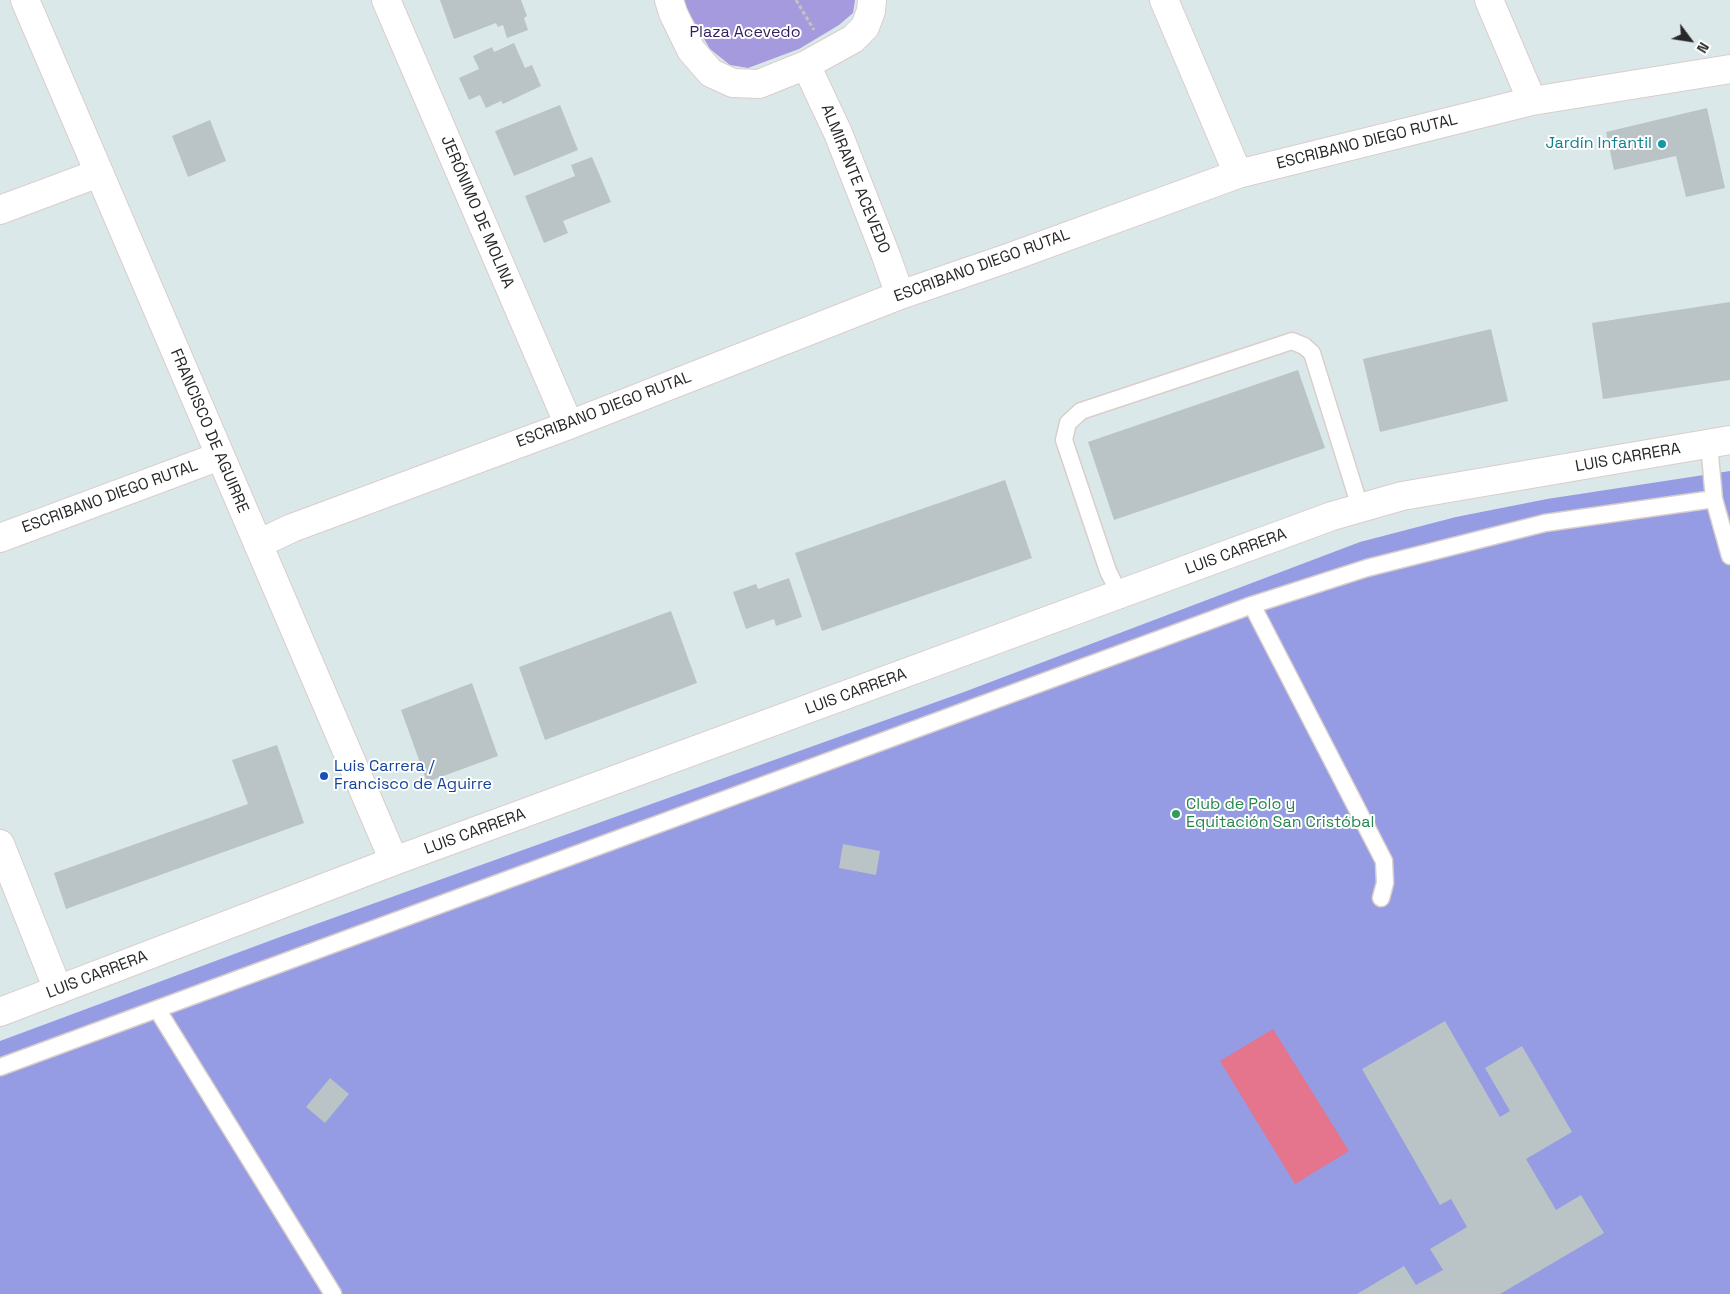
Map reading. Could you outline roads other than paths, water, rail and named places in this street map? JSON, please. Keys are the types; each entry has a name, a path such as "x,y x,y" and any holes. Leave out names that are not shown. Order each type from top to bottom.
{"street":[{"name":"FRANCISCO DE AGUIRRE","path":"25,0 394,861"},
{"name":"JERÓNIMO DE MOLINA","path":"386,0 569,425"},
{"path":"669,0 672,13 691,50 711,72 733,83 759,84 806,64 853,39 866,27 872,0"},
{"path":"1164,0 1238,174"},
{"path":"1490,0 1532,101"},
{"name":"ALMIRANTE ACEVEDO","path":"806,64 838,134 900,295"},
{"name":"ESCRIBANO DIEGO RUTAL","path":"258,544 292,528 569,425 900,295 1008,258 1238,174 1532,101 1730,69"},
{"path":"0,210 99,173"},
{"name":"LUIS CARRERA","path":"0,1012 394,861 1360,507 1402,496 1720,442"},
{"name":"ESCRIBANO DIEGO RUTAL","path":"0,538 220,456"},
{"path":"0,844 58,990"}],"lane":[{"path":"1120,595 1108,571 1064,440 1068,423 1081,411 1292,341 1312,352 1360,507"},
{"path":"1720,442 1714,499 1730,556"},
{"path":"0,1066 1252,605 1367,568 1545,524 1714,499"},
{"path":"1252,605 1384,861 1385,883 1381,898"},
{"path":"157,1009 334,1294"}],"place":[{"name":"Jardín Infantil","path":"1662,144"},
{"name":"Luis Carrera / Francisco de Aguirre","path":"324,776"},
{"name":"Club de Polo y Equitación San Cristóbal","path":"1176,814"}],"park label":[{"name":"Plaza Acevedo","path":"745,33"}]}
